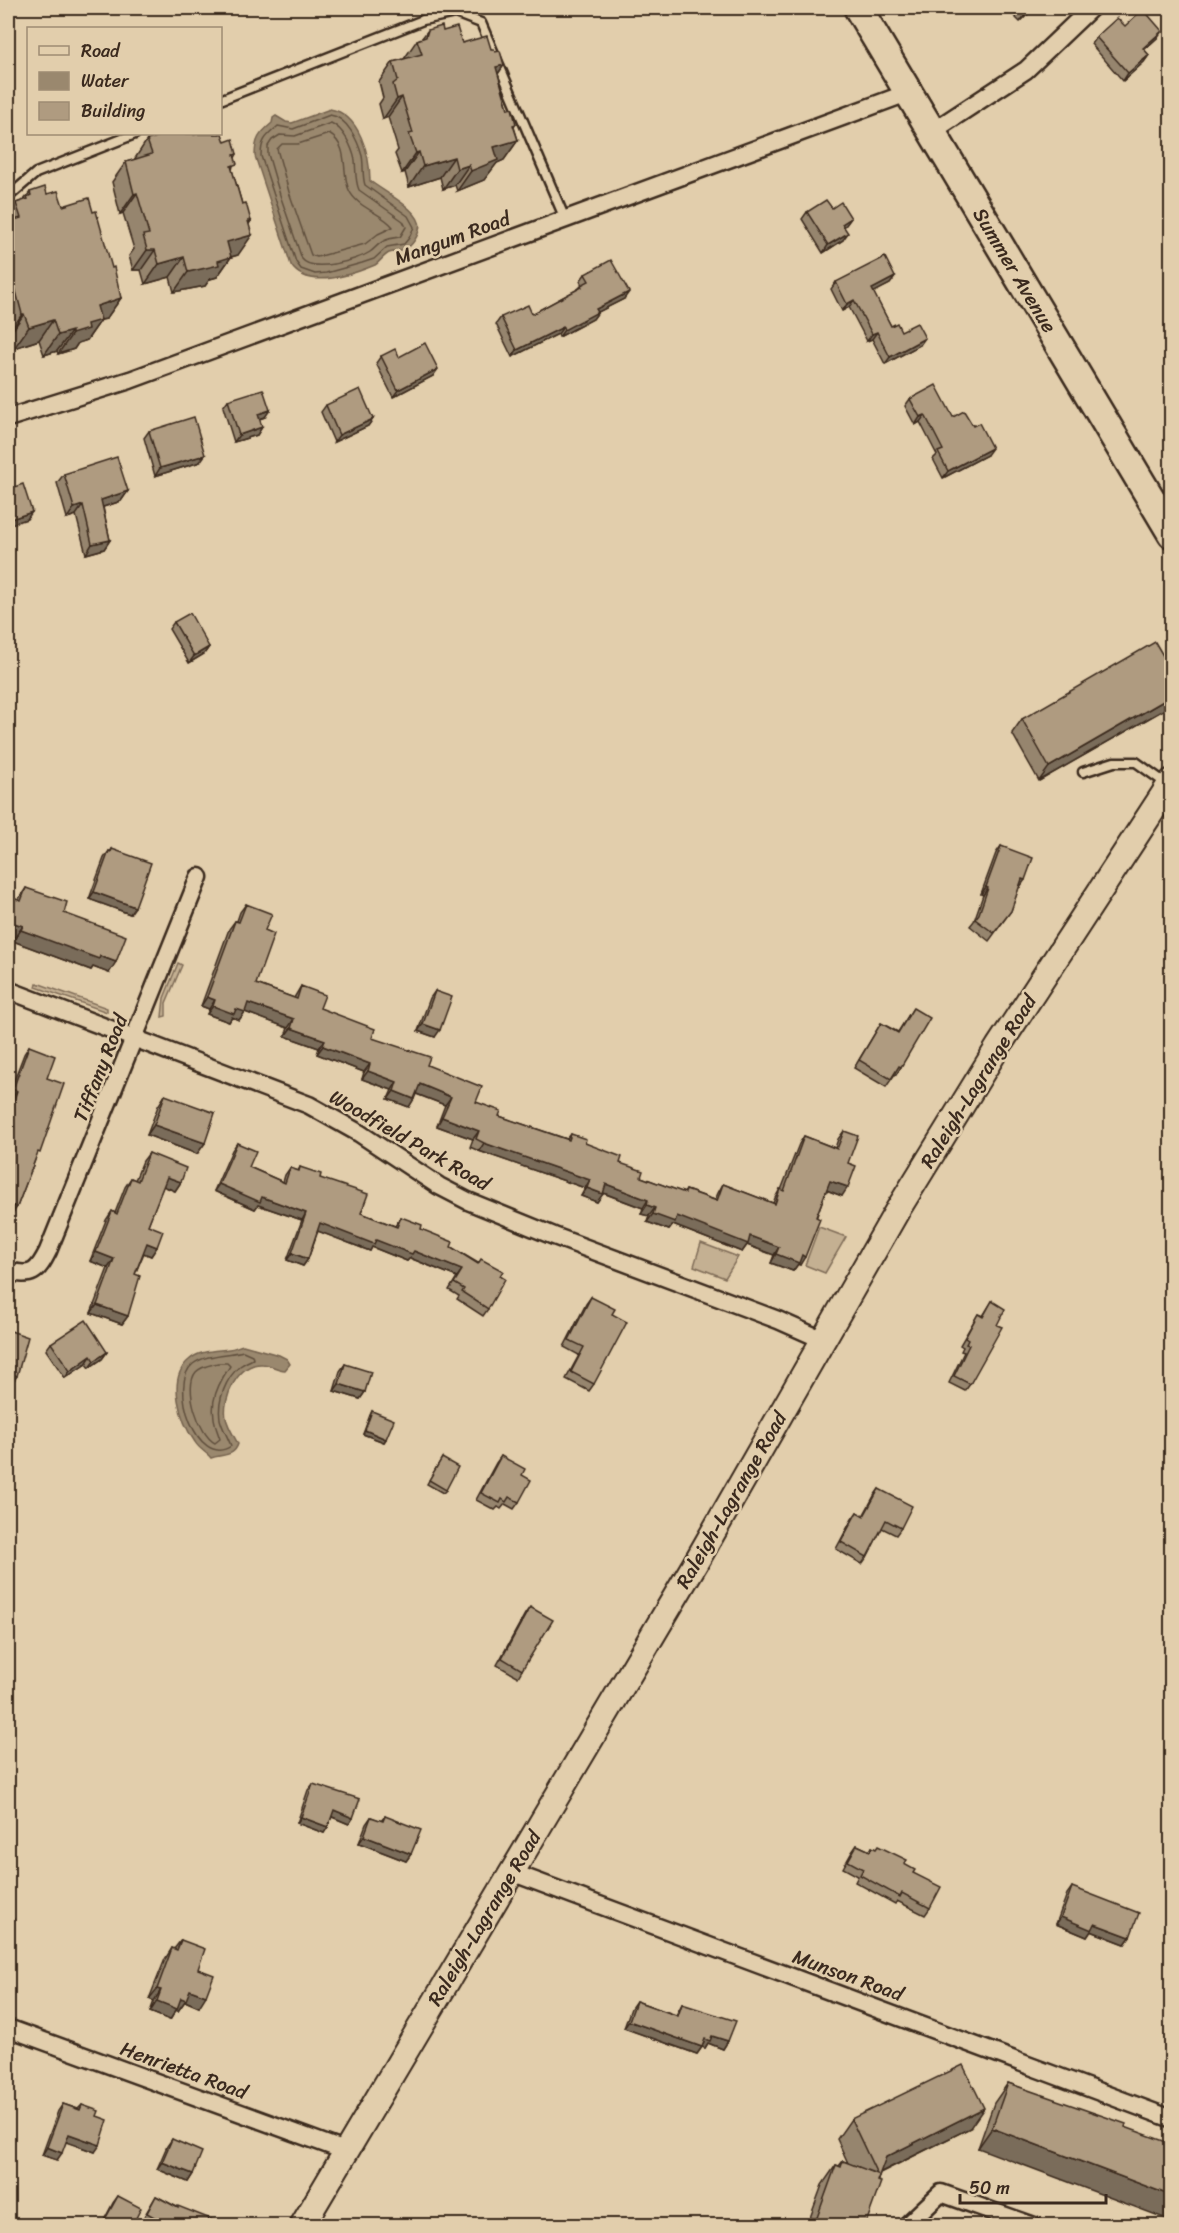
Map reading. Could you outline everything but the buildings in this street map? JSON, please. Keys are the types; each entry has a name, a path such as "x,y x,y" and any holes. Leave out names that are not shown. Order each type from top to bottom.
{"main road":[{"name":"Summer Avenue","path":"858,8 1172,534"},
{"name":"Raleigh-Lagrange Road","path":"302,2226 699,1557 897,1211 992,1057 1170,783"}],"street":[{"path":"933,131 1026,70 1091,8"},
{"name":"Mangum Road","path":"8,418 130,380 910,92"},
{"name":"Tiffany Road","path":"8,1271 26,1275 34,1272 41,1265 48,1251 199,877"},
{"name":"Woodfield Park Road","path":"8,990 309,1105 359,1133 439,1186 496,1213 767,1316 823,1340"},
{"name":"Munson Road","path":"511,1872 1172,2119"},
{"name":"Henrietta Road","path":"8,2028 345,2151"},
{"path":"907,2225 941,2193 1034,2226"}],"lane":[{"path":"222,99 423,20 455,13 481,23 565,219"},
{"path":"8,197 36,173 132,135"},
{"path":"1083,772 1114,762 1136,762 1170,783"}],"shaded area":[{"path":"178,963 182,965 166,1003 166,1016 162,1017 164,998"},
{"path":"37,983 107,1008 107,1012 36,987"},
{"path":"819,1227 846,1237 825,1273 805,1265"},
{"path":"701,1243 738,1257 725,1278 694,1266"}],"water":[{"path":"330,109 349,119 356,127 368,160 370,181 411,211 420,225 417,237 406,249 389,253 375,265 354,273 318,279 298,273 291,265 255,150 259,137 276,116 292,123"},
{"path":"243,1345 279,1355 287,1359 290,1364 285,1370 265,1364 253,1365 239,1375 229,1392 225,1410 228,1425 238,1444 231,1453 211,1458 197,1444 185,1423 178,1401 178,1378 182,1368 193,1357"}]}
